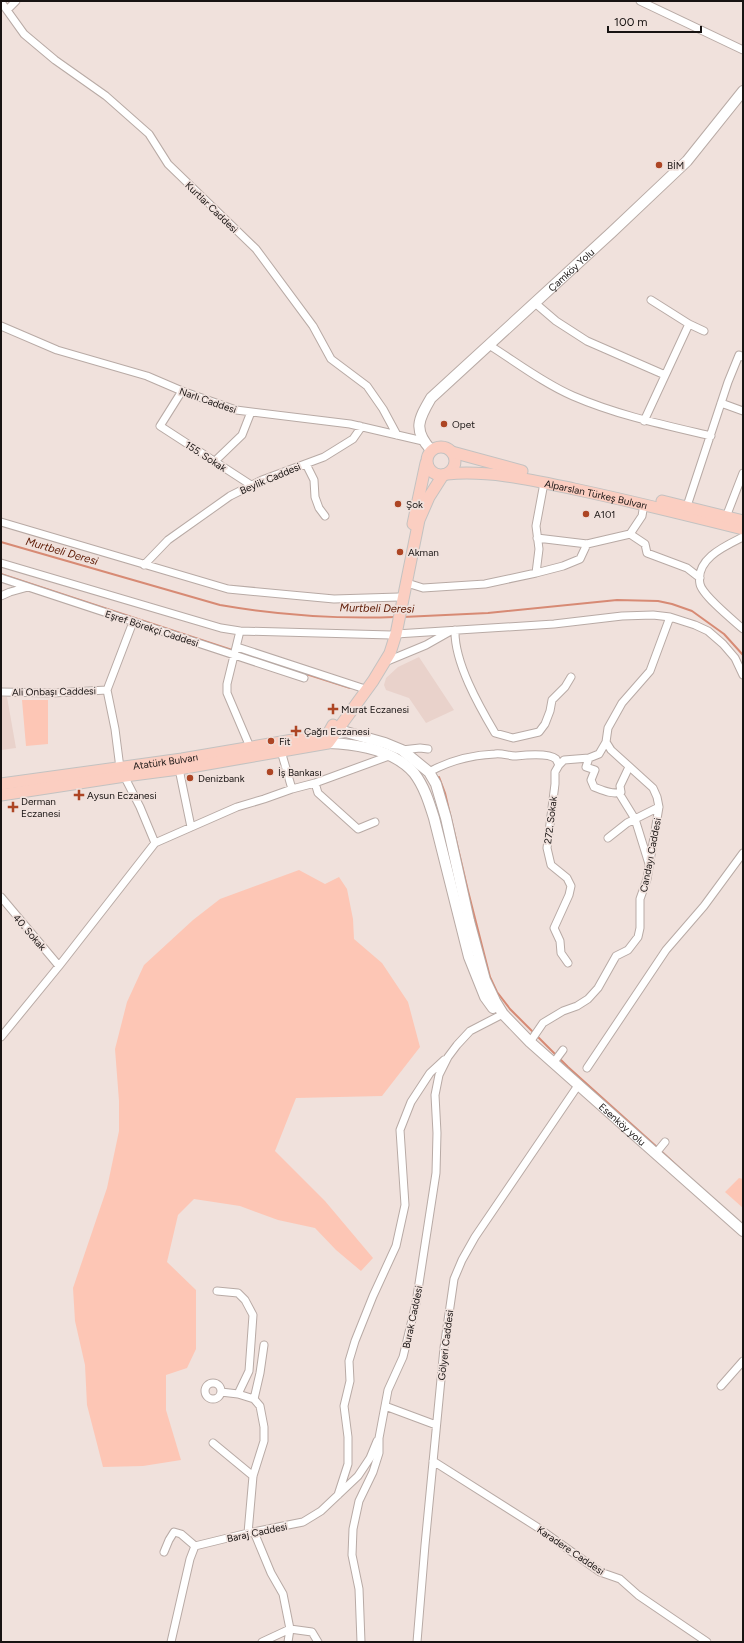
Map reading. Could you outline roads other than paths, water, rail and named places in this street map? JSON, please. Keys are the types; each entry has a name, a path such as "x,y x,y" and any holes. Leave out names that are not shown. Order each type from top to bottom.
{"main road":[{"path":"333,735 373,681 385,662 402,596 421,482 427,458 431,450 444,447 452,452 455,460 455,464 451,472 438,476 430,471 426,463"},
{"name":"Alparslan Türkeş Bulvarı","path":"452,452 513,469 687,506 743,521"},
{"name":"Alparslan Türkeş Bulvarı","path":"445,475 458,473 511,476 644,504 743,529"},
{"path":"402,596 407,583 419,520 429,497 445,475"},
{"path":"333,735 377,667 394,631"},
{"name":"Atatürk Bulvarı","path":"1,795 250,747 333,735"},
{"name":"Atatürk Bulvarı","path":"1,784 123,772 179,769 281,751 333,735"}],"street":[{"path":"6,10 16,1"},
{"path":"640,1 743,50"},
{"name":"Kurtlar Caddesi","path":"1,2 24,34 55,60 106,96 149,134 168,164 256,249 313,326 331,359 367,386 383,409 397,435"},
{"name":"Çamköy Yolu","path":"423,441 420,433 419,422 421,415 431,398 687,161 743,91"},
{"path":"651,300 689,324 704,331"},
{"path":"535,303 556,321 587,341 665,375"},
{"path":"644,420 689,324"},
{"name":"Narlı Caddesi","path":"1,326 57,350 147,376 182,392 236,410 338,422 423,441"},
{"path":"489,345 550,384 573,396 644,420 711,436"},
{"path":"687,506 739,355 743,357"},
{"name":"155. Sokak","path":"182,392 160,426 251,485"},
{"path":"722,403 743,411"},
{"path":"214,462 242,435 251,412"},
{"name":"Beylik Caddesi","path":"144,565 168,540 230,496 269,477 324,457 353,439 360,429 360,426"},
{"path":"423,441 431,450"},
{"path":"306,464 314,480 315,497 319,508 325,516"},
{"path":"726,516 743,473"},
{"path":"536,573 539,549 536,526 544,483"},
{"path":"537,538 587,544 630,534 642,516 644,504"},
{"path":"1,522 228,589 334,599 402,596"},
{"path":"630,534 645,544 647,553 687,568 700,578"},
{"path":"743,537 722,548 710,558 702,568 700,578 700,585 705,594 743,629"},
{"path":"407,583 423,588 485,584 536,573 580,559 587,544"},
{"path":"1,563 221,628 240,631 455,630 554,624 622,616 653,615 670,617 708,631 736,658 743,675"},
{"name":"Eşref Börekçi Caddesi","path":"1,578 133,622 362,688"},
{"path":"1,596 29,587"},
{"path":"429,772 442,765 496,753 513,756 533,755 551,757 556,759 559,765 564,760 589,758 599,754 606,742 608,728 622,703 650,671 670,617"},
{"name":"Ali Onbaşı Caddesi","path":"1,692 52,693 107,690 133,622"},
{"path":"385,662 421,648 455,630"},
{"path":"455,630 457,655 478,703 495,733 513,738 539,732 545,724 550,712 552,700 565,687 571,677"},
{"path":"240,631 227,684 227,693 250,747"},
{"name":"Eşref Börekçi Caddesi","path":"236,651 304,678"},
{"path":"107,690 123,772 155,843"},
{"path":"333,735 346,732 354,733 402,750 429,772 436,784 446,818 471,928 485,980 503,1014"},
{"path":"333,735 389,756 404,765 413,773 427,795 456,902 469,957 478,981 489,1002 493,1008 503,1014"},
{"name":"Candayı Caddesi","path":"534,1037 543,1023 588,999 598,988 616,956 628,950 638,937 640,928 640,899 645,889 659,807 653,788 611,750 606,742"},
{"path":"402,750 420,748 428,749"},
{"path":"281,751 292,789"},
{"path":"1,1037 59,966 155,843 237,807 315,783 389,756"},
{"path":"589,758 586,767 595,770 591,780 594,787 606,792 619,793"},
{"name":"272. Sokak","path":"559,765 555,772 555,784 547,848 551,865 567,878 571,886 569,895 554,928 560,941 561,953 568,963"},
{"path":"629,767 620,786 621,792 619,793 635,819 649,864"},
{"path":"179,769 191,827"},
{"path":"315,783 318,793 358,829 375,822"},
{"path":"608,838 627,823 659,807"},
{"path":"587,1068 666,950 704,906 743,853"},
{"name":"40. Sokak","path":"2,900 59,966"},
{"name":"Esenköy yolu","path":"503,1014 558,1056 579,1084 660,1148 743,1231"},
{"name":"Burak Caddesi","path":"361,1642 359,1589 352,1555 353,1529 359,1501 373,1472 380,1453 379,1438 388,1390 404,1357 416,1303 436,1173 438,1133 434,1095 439,1075 448,1057 470,1031 503,1014"},
{"path":"338,1495 348,1464 348,1437 344,1406 350,1381 349,1361 370,1302 396,1246 405,1205 400,1130 411,1102 430,1073 448,1057"},
{"name":"Gölyeri Caddesi","path":"417,1642 436,1425 444,1348 454,1279 475,1236 579,1084"},
{"path":"218,1291 238,1293 245,1300 253,1314 249,1371 238,1394"},
{"path":"254,1399 264,1345"},
{"path":"721,1386 743,1361"},
{"path":"221,1392 238,1394 254,1399 260,1406 264,1427 264,1441 253,1476 251,1532 283,1594 290,1629 288,1642"},
{"path":"385,1406 436,1425"},
{"name":"Baraj Caddesi","path":"195,1546 251,1532 303,1522 321,1511 358,1476 370,1458 379,1438"},
{"path":"213,1443 253,1476"},
{"name":"Karadere Caddesi","path":"433,1461 537,1527 600,1572 620,1579 638,1595 707,1642"},
{"path":"164,1552 174,1532 181,1534 195,1546 190,1559 172,1642"},
{"path":"262,1642 290,1629 312,1632 318,1642"}],"waterway":[{"name":"Murtbeli Deresi","path":"1,542 220,605 308,616 395,617"},
{"path":"1,574 232,650"},
{"name":"Murtbeli Deresi","path":"403,617 488,613 617,600 658,601 692,611 724,634 743,655"},
{"path":"237,652 350,688"},
{"path":"439,777 445,793 490,977 497,992 510,1009 568,1067 658,1148"},
{"path":"661,1151 687,1175"}],"place":[{"name":"BİM","path":"659,165"},
{"name":"Opet","path":"444,424"},
{"name":"Şok","path":"398,504"},
{"name":"A101","path":"586,514"},
{"name":"Akman","path":"400,552"},
{"name":"Murat Eczanesi","path":"333,709"},
{"name":"Çağrı Eczanesi","path":"296,731"},
{"name":"Fit","path":"271,741"},
{"name":"İş Bankası","path":"270,772"},
{"name":"Denizbank","path":"190,778"},
{"name":"Aysun Eczanesi","path":"79,795"},
{"name":"Derman Eczanesi","path":"13,807"}]}
